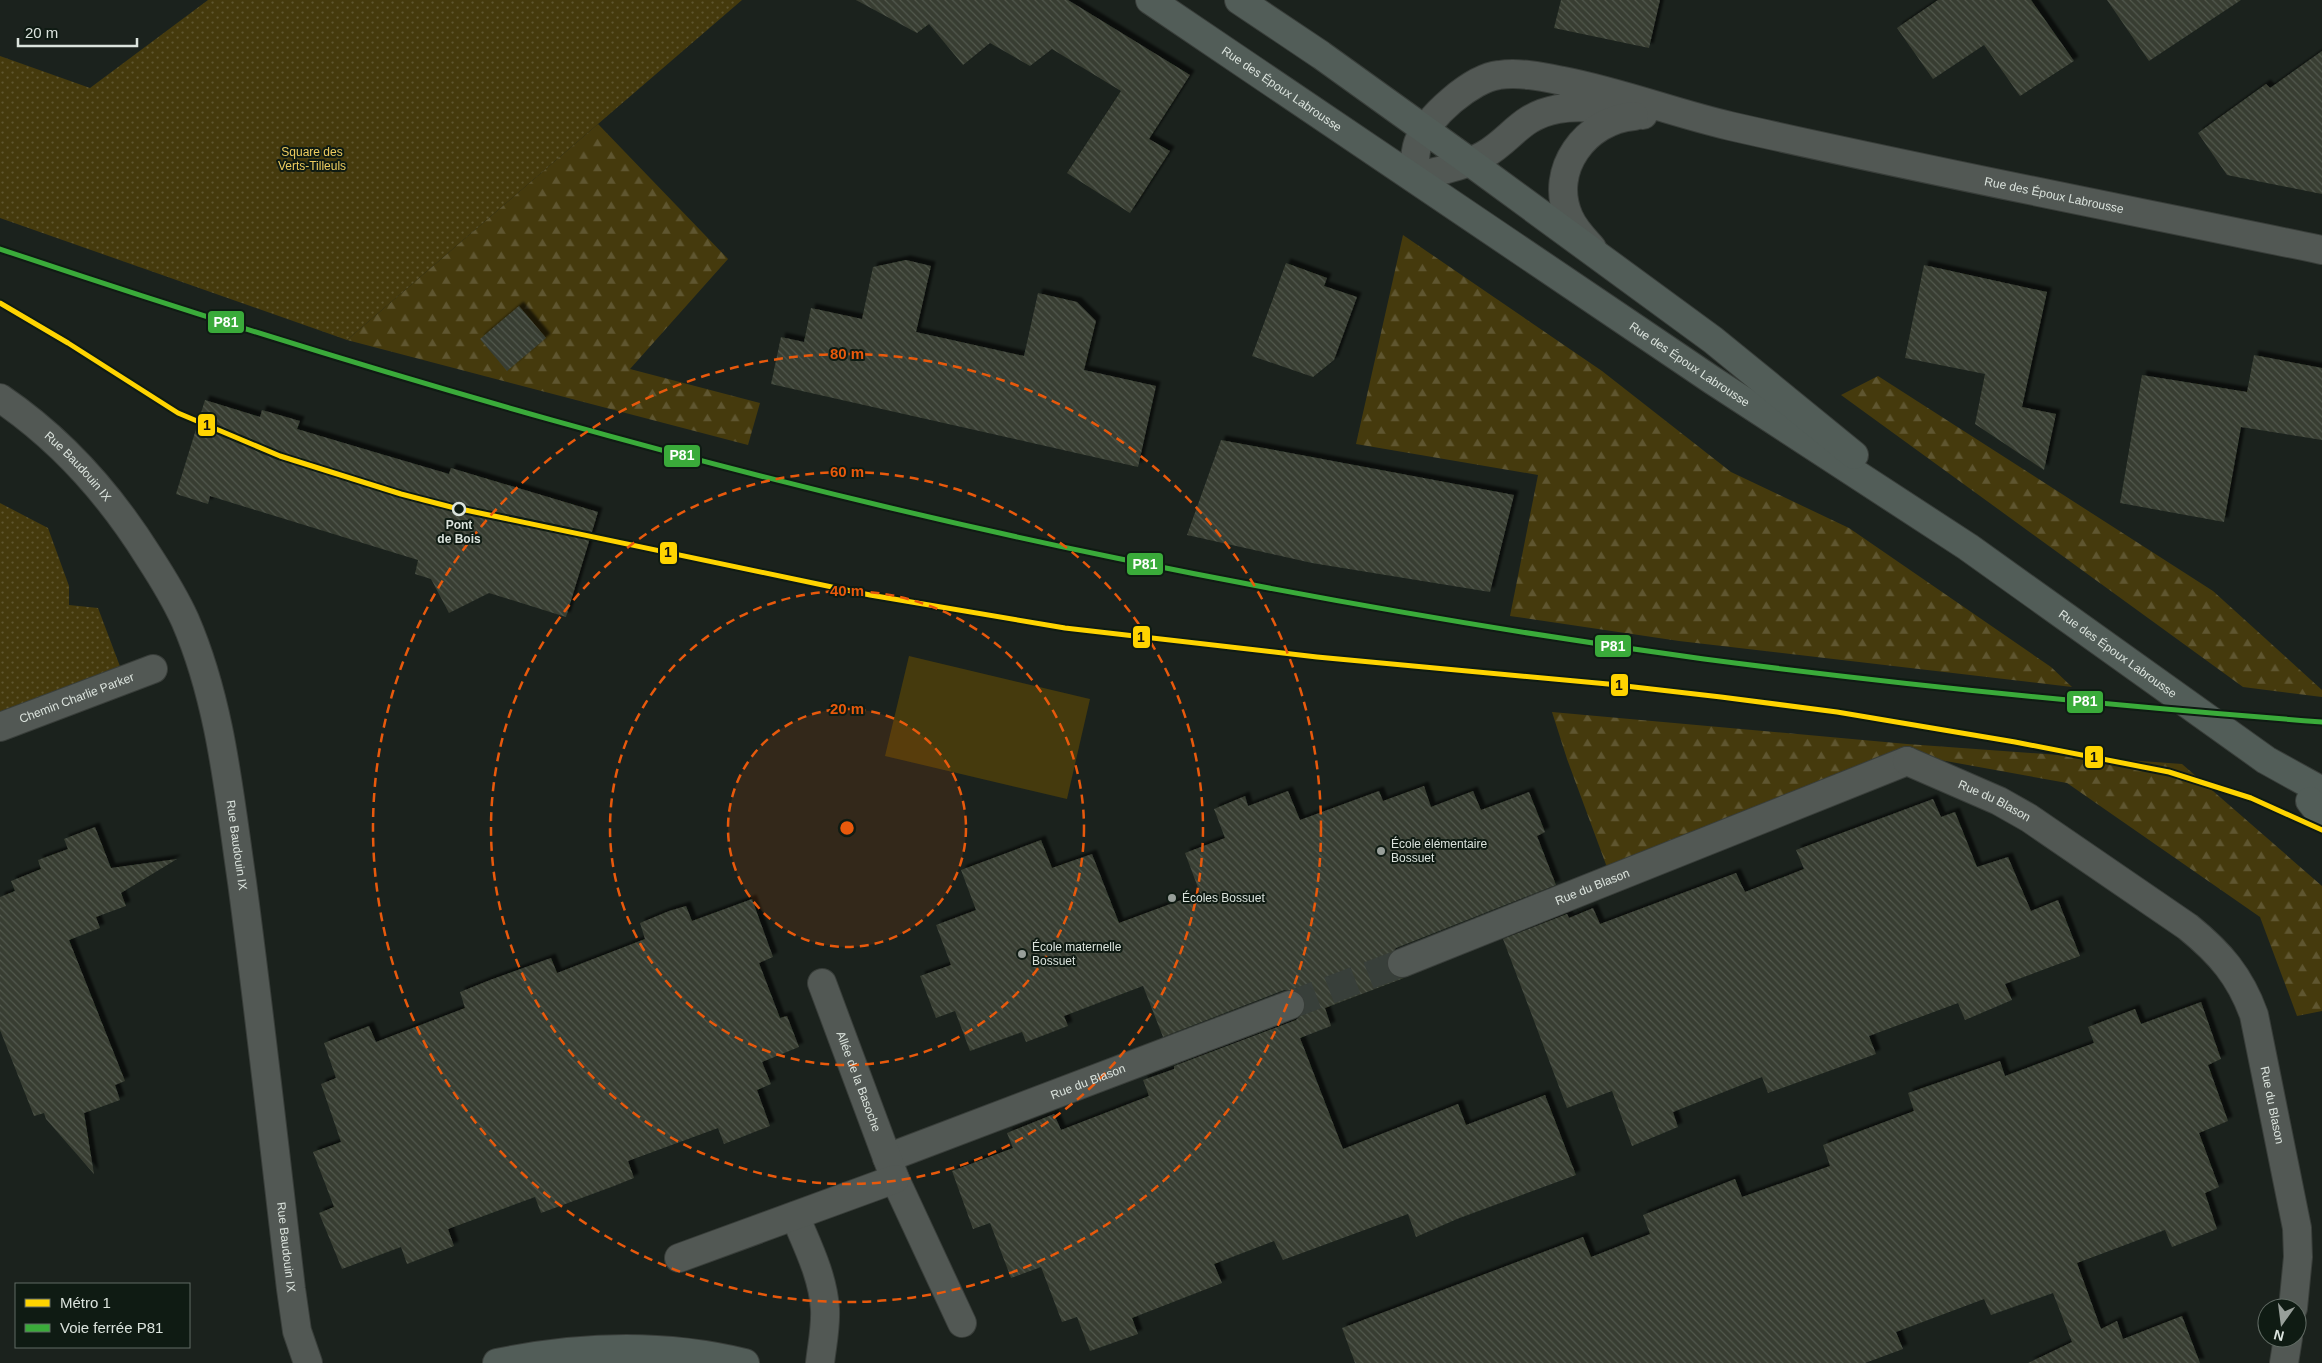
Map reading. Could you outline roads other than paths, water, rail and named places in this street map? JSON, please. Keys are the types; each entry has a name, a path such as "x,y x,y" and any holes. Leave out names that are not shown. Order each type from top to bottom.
{"main road":[{"name":"Rue des Époux Labrousse","path":"1150,0 1712,380 1968,547 2112,652 2266,760 2319,805"},
{"name":"Rue des Époux Labrousse","path":"1239,0 1321,55 1470,162 1766,381 1968,547"},
{"path":"497,1363 556,1352 626,1350 670,1352 745,1363"}],"street":[{"name":"Rue des Époux Labrousse","path":"1727,125 1596,108 1558,109 1537,115 1520,124 1496,147 1470,162 1414,177 1415,154 1418,141 1425,130 1467,87 1497,75 1517,74 1586,85 1727,125 2322,250"},
{"name":"Rue des Époux Labrousse","path":"1602,258 1577,232 1568,215 1564,200 1567,164 1574,150 1588,135 1605,124 1620,117 1643,115"},
{"name":"Rue Baudouin IX","path":"0,398 43,429 73,457 124,518 169,588 185,620 203,671 217,726 229,791 251,953 291,1289 297,1331 308,1363"},
{"name":"Chemin Charlie Parker","path":"0,727 153,669"},
{"name":"Rue du Blason","path":"1402,963 1907,762 1998,801 2029,818 2188,927 2212,947 2235,975 2246,994 2254,1015 2297,1228 2298,1257 2294,1298"},
{"name":"Allée de la Basoche","path":"822,983 891,1169 962,1323"},
{"name":"Rue du Blason","path":"891,1169 1290,1005"},
{"path":"679,1258 796,1216 891,1169"},
{"path":"796,1216 822,1290 824,1332 820,1363"},
{"path":"2284,1363 2286,1348"}],"tunnel":[{"path":"1290,1005 1402,963"}],"metro line":[{"name":"1","path":"0,303 68,343 178,413 280,456 401,494 451,507 870,595 1065,628 1317,657 1608,684 1721,697 1837,712 2015,742 2169,772 2251,798 2322,830"}],"rail line":[{"name":"P81","path":"0,249 275,338 553,420 833,494 1116,558 1262,587 1409,613 1704,659 2013,695 2322,722"}],"place":[{"name":"Pont de Bois","path":"459,509"},
{"name":"École élémentaire Bossuet","path":"1381,851"},
{"name":"Écoles Bossuet","path":"1172,898"},
{"name":"École maternelle Bossuet","path":"1022,954"}],"park label":[{"name":"Square des Verts-Tilleuls","path":"312,159"}]}
